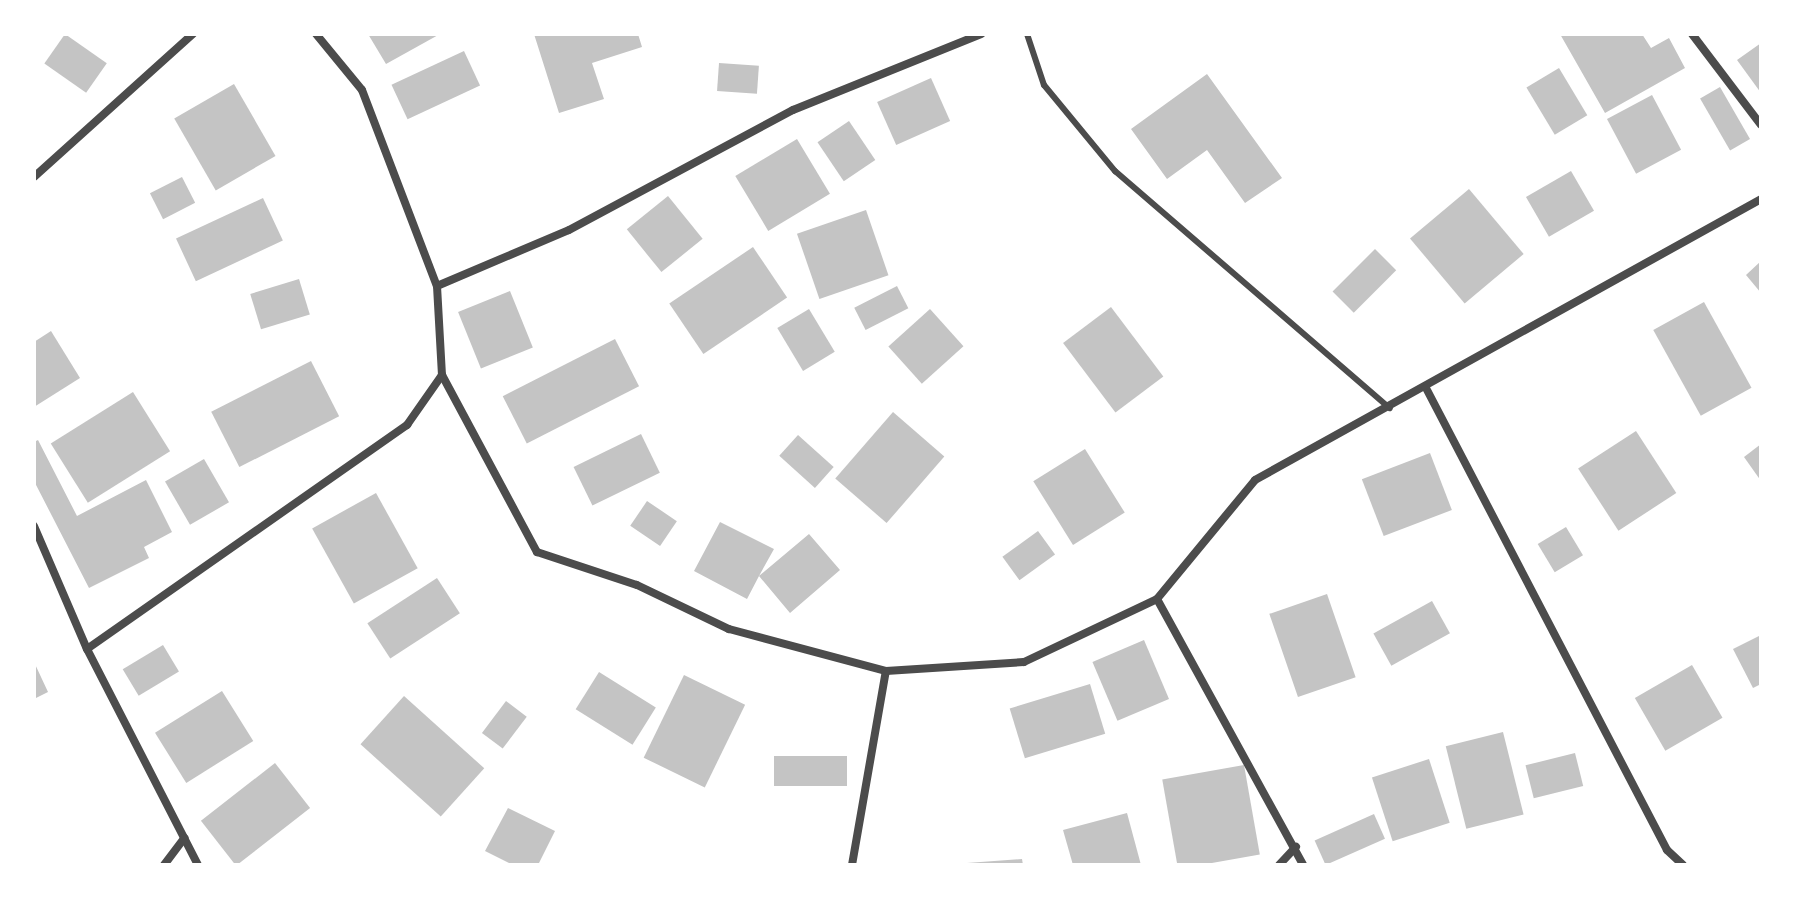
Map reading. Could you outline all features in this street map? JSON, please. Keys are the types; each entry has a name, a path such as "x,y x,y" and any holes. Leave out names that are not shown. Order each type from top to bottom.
{"street":[{"path":"34,177 193,34"},
{"path":"316,34 362,90 437,286 442,375 537,552 637,585 729,629 886,671 1024,662 1157,599 1255,480 1390,408 1761,199"},
{"path":"437,286 569,230 793,110 981,34"},
{"path":"1692,34 1761,125"},
{"path":"87,649 407,425 442,375"},
{"path":"1426,388 1667,850 1683,865"},
{"path":"34,526 87,649 198,865"},
{"path":"1157,599 1296,847 1303,865"},
{"path":"852,865 886,671"},
{"path":"164,865 184,838"},
{"path":"1279,865 1296,847"}],"lane":[{"path":"1027,34 1044,85 1115,171 1390,408"}],"building":[{"path":"65,34 107,63 86,93 44,63"},
{"path":"368,34 440,34 386,64"},
{"path":"534,34 638,34 642,47 592,63 604,99 559,113"},
{"path":"1560,34 1642,34 1651,48 1669,38 1685,68 1605,113"},
{"path":"1761,43 1761,93 1737,60"},
{"path":"464,51 480,85 408,119 391,85"},
{"path":"719,63 759,66 757,94 717,91"},
{"path":"1559,68 1587,115 1555,135 1526,88"},
{"path":"1207,74 1282,178 1245,203 1207,150 1167,179 1131,129"},
{"path":"931,78 950,121 896,145 877,102"},
{"path":"234,84 276,156 216,190 174,119"},
{"path":"1720,87 1750,139 1730,150 1700,98"},
{"path":"1652,95 1681,150 1636,174 1607,119"},
{"path":"849,121 875,160 844,181 817,142"},
{"path":"797,139 830,194 768,231 735,176"},
{"path":"1571,171 1594,211 1549,237 1526,197"},
{"path":"182,177 195,203 163,219 150,193"},
{"path":"1469,189 1524,254 1465,304 1410,238"},
{"path":"668,196 703,239 661,272 627,229"},
{"path":"263,198 283,241 196,281 176,239"},
{"path":"866,210 888,275 819,299 797,234"},
{"path":"753,247 787,298 703,354 669,303"},
{"path":"1375,249 1396,270 1354,313 1333,291"},
{"path":"1761,261 1761,293 1746,275"},
{"path":"299,279 310,314 261,329 250,294"},
{"path":"897,286 908,308 866,330 854,308"},
{"path":"510,291 533,348 481,369 458,312"},
{"path":"1704,302 1752,388 1701,416 1653,330"},
{"path":"1111,307 1163,376 1115,413 1063,343"},
{"path":"809,309 835,352 803,371 777,328"},
{"path":"930,309 963,346 922,384 888,346"},
{"path":"51,331 80,378 34,407 34,342"},
{"path":"615,339 639,386 527,443 503,396"},
{"path":"311,361 339,416 239,467 211,412"},
{"path":"133,392 170,451 88,503 51,443"},
{"path":"893,412 944,457 887,523 835,478"},
{"path":"1636,431 1676,493 1618,531 1578,469"},
{"path":"641,434 660,473 592,506 574,467"},
{"path":"798,435 834,467 815,488 779,456"},
{"path":"38,440 77,516 146,480 172,532 144,547 149,558 89,588 34,481 34,442"},
{"path":"1761,444 1761,481 1744,457"},
{"path":"1085,449 1125,513 1073,545 1033,481"},
{"path":"1430,453 1452,510 1384,536 1362,479"},
{"path":"204,459 229,502 190,525 165,481"},
{"path":"376,493 418,568 354,604 312,528"},
{"path":"647,501 677,521 660,546 630,526"},
{"path":"720,522 774,549 747,599 694,571"},
{"path":"1566,527 1583,555 1555,572 1538,544"},
{"path":"1038,531 1055,554 1019,580 1002,557"},
{"path":"809,534 840,570 790,613 759,576"},
{"path":"437,578 460,613 390,658 367,623"},
{"path":"1327,594 1356,677 1298,697 1269,614"},
{"path":"1432,601 1450,633 1391,666 1373,633"},
{"path":"1761,635 1761,684 1753,688 1733,649"},
{"path":"1144,640 1169,699 1117,721 1092,662"},
{"path":"163,645 179,672 139,696 123,669"},
{"path":"34,662 48,692 34,699"},
{"path":"1692,665 1722,718 1665,751 1635,698"},
{"path":"599,672 656,708 633,745 576,709"},
{"path":"684,675 745,705 705,787 644,758"},
{"path":"1090,684 1105,734 1025,758 1010,709"},
{"path":"222,691 253,741 186,783 155,733"},
{"path":"404,696 484,768 441,817 361,744"},
{"path":"506,701 527,717 503,749 482,733"},
{"path":"1503,732 1524,814 1466,829 1446,746"},
{"path":"1575,753 1583,786 1534,798 1526,765"},
{"path":"774,756 847,756 847,786 774,786"},
{"path":"1429,759 1450,823 1393,841 1372,778"},
{"path":"275,763 310,808 237,865 201,821"},
{"path":"1244,765 1260,855 1201,865 1177,865 1162,779"},
{"path":"508,808 555,831 538,865 513,865 485,851"},
{"path":"1127,813 1141,865 1073,865 1063,830"},
{"path":"1374,814 1385,839 1326,865 1315,840"},
{"path":"1022,859 1023,865 967,865 967,863"}]}
